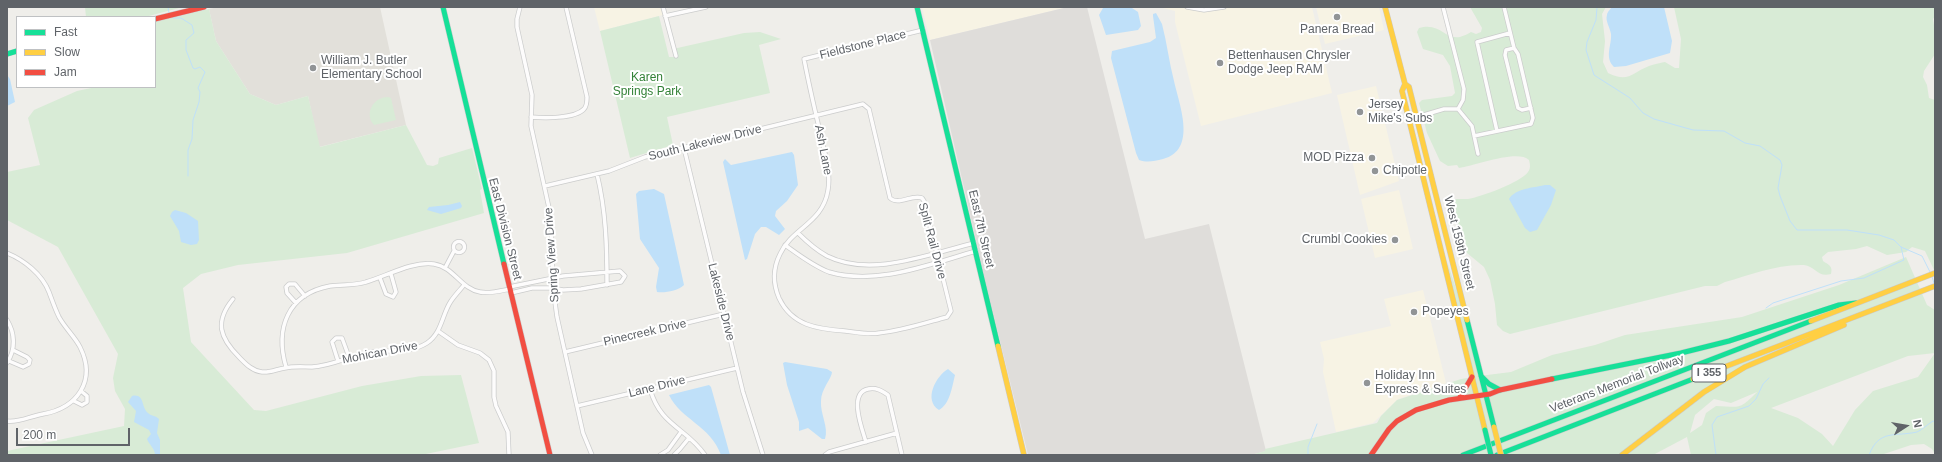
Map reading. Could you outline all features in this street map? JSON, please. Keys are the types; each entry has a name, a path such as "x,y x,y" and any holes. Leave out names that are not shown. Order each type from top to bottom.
{"main road":[{"path":"156,19 204,7"},
{"name":"East Division Street","path":"443,7 550,455"},
{"name":"East 7th Street","path":"917,7 1024,455"},
{"name":"West 159th Street","path":"1385,7 1405,84 1409,87 1417,117 1501,455"},
{"name":"West 159th Street","path":"1405,84 1402,91 1403,97 1491,455"},
{"name":"Veterans Memorial Tollway","path":"1463,455 1935,273"},
{"name":"Veterans Memorial Tollway","path":"1497,455 1935,286"},
{"path":"1622,455 1704,392 1745,367 1862,318 1896,301"},
{"path":"1371,455 1388,429 1400,419 1425,407 1460,397 1486,395 1500,390 1681,353 1728,341 1839,305 1856,303"},
{"path":"1481,376 1489,384 1500,390"},
{"path":"1460,397 1472,377"}],"street":[{"name":"Spring View Drive","path":"520,7 517,19 517,28 532,95 532,135 545,186 553,235 553,288 557,317 585,438 592,455"},
{"path":"531,117 544,119 560,117 580,112 587,104 587,97 566,7"},
{"path":"663,7 676,56"},
{"path":"666,16 706,7"},
{"path":"1187,7 1204,10 1224,7"},
{"path":"1443,7 1464,89 1463,100 1458,109"},
{"path":"1474,136 1531,124 1533,118 1518,54 1514,48 1504,7"},
{"name":"Fieldstone Place","path":"804,59 923,30"},
{"path":"1498,131 1477,42 1510,33"},
{"path":"1514,48 1506,50 1505,55 1518,108 1522,110 1531,108"},
{"name":"Ash Lane","path":"804,59 828,167 828,190 821,210 815,218 785,245 776,264 775,278 777,292 784,307 791,316 812,327 873,334 947,318 949,315"},
{"name":"South Lakeview Drive","path":"545,186 622,167 644,157 863,104 867,106"},
{"name":"Split Rail Drive","path":"867,106 869,109 890,198 898,201 918,196 922,198 951,312 949,315"},
{"path":"1417,117 1444,109 1458,109"},
{"path":"1458,109 1472,126 1478,154"},
{"name":"Lakeside Drive","path":"684,148 743,392 763,455"},
{"path":"597,174 604,212 607,285"},
{"path":"798,233 813,247 827,256 843,262 875,265 974,243"},
{"path":"785,245 815,266 829,272 861,277 891,274 976,251"},
{"path":"445,268 454,251"},
{"path":"7,253 28,264 39,276 48,290 58,316 66,330 80,346 86,361 86,376 81,391 74,401 51,412 34,415 12,422 7,421"},
{"path":"286,367 281,344 282,330 286,319 296,303 305,296 323,288 363,283 413,266 425,264 445,268 471,289 488,293 532,288 553,288 563,290 607,285 621,282 625,276 620,271 542,279 510,290"},
{"path":"875,265 877,275"},
{"path":"380,278 386,294 393,297 396,292 391,274"},
{"path":"296,303 287,293 286,287 289,284 295,284 305,296"},
{"name":"Mohican Drive","path":"233,300 225,309 222,318 224,337 228,346 244,363 261,372 272,372 286,367 312,367 379,351 418,348 429,342 438,331 451,301 464,284"},
{"name":"Pinecreek Drive","path":"565,352 724,314"},
{"path":"7,320 12,328 13,350 8,362 23,367 29,364 30,360 27,356 13,350"},
{"path":"438,331 458,345 480,353 489,360 494,371 494,397 496,406 508,432 509,455"},
{"path":"338,361 332,342 336,338 342,338 349,357"},
{"name":"Lane Drive","path":"577,406 738,368"},
{"path":"866,442 856,403 858,396 864,390 872,388 881,390 888,395 902,455"},
{"path":"650,389 656,405 662,415 697,444 705,455"},
{"path":"74,401 82,405 87,402 87,396 81,391"},
{"path":"660,455 668,450 681,432"},
{"path":"825,455 829,452 897,434"},
{"path":"674,455 689,438"}],"shaded area":[{"name":"William J. Butler Elementary School","path":"218,7 380,7 406,125 319,147 308,96 276,105 250,94 216,41 209,9"},
{"path":"594,7 661,7 663,15 600,31"},
{"path":"922,7 1068,7 930,40"},
{"path":"1068,7 1087,7 1145,239 1209,224 1266,451 1251,455 1028,455 985,279 930,40"},
{"path":"1159,7 1312,7 1332,93 1201,126 1175,22 1175,11"},
{"path":"1316,7 1379,7 1384,30 1325,44"},
{"path":"1376,86 1399,181 1360,195 1337,95"},
{"path":"1399,190 1413,249 1375,258 1361,199"},
{"path":"1423,290 1446,383 1398,399 1373,423 1336,432 1323,372 1324,359 1320,342 1391,326 1384,299"}],"green space":[{"path":"85,7 183,7 149,16 86,16"},
{"path":"1470,7 1606,7 1602,14 1605,41 1603,62 1608,73 1615,76 1625,77 1649,66 1665,62 1675,68 1679,68 1681,39 1674,7 1935,7 1935,16 1933,19 1935,31 1935,54 1924,71 1923,77 1927,85 1929,98 1935,100 1935,272 1925,251 1912,247 1906,252 1887,255 1867,246 1856,249 1828,252 1822,257 1823,261 1831,267 1831,274 1827,275 1804,265 1784,266 1754,273 1717,286 1705,286 1510,334 1503,331 1497,325 1495,304 1490,280 1484,267 1461,248 1453,202 1455,199 1468,199 1482,195 1518,180 1528,172 1530,166 1529,160 1523,157 1515,156 1496,159 1466,167 1459,168 1457,165 1448,166 1440,161 1427,133 1419,103 1422,100 1452,96 1455,93 1450,66 1443,55 1423,49 1417,32 1419,28 1432,27 1455,37 1460,37 1471,32 1476,34 1481,32 1482,28"},
{"path":"209,9 216,41 250,94 276,105 308,96 320,147 406,125 427,165 433,166 438,164 439,158 472,148 482,189 480,190 484,213 347,253 238,265 201,274 183,288 191,342 254,410 266,411 362,386 421,376 461,375 479,443 421,455 7,455 7,451 124,426 125,409 115,391 113,378 118,354 58,247 7,220 7,172 40,165 28,118 34,110 77,91 91,88 156,88 156,22"},
{"name":"Karen Springs Park","path":"659,16 669,57 675,57 673,49 744,33 760,32 781,39 759,45 770,93 667,117 673,145 630,158 600,31"},
{"path":"388,97 391,98 396,120 374,125 371,121 370,111 374,103"},
{"path":"1906,257 1927,305 1935,310 1935,353 1935,454 1932,449 1924,444 1911,445 1881,455 1691,455 1687,437 1653,455 1251,455 1265,451 1265,449 1377,423 1381,416 1397,400 1461,379 1474,377 1447,261 1462,307 1479,376 1511,372 1552,355 1595,345 1625,335 1742,317 1839,285","holes":["1935,353 1918,377 1873,391 1855,410 1833,446 1822,434 1798,418 1771,408 1908,356","1757,392 1743,405 1735,407 1716,406 1706,413 1702,425 1690,433 1695,415 1714,399 1731,403"]}],"water":[{"path":"1612,7 1664,7 1672,41 1670,53 1626,66 1614,67 1609,59 1611,34 1607,22 1608,13"},
{"path":"1103,8 1132,8 1138,12 1141,26 1138,30 1106,35 1099,15"},
{"path":"1156,13 1162,24 1184,125 1180,146 1174,154 1163,159 1145,161 1139,160 1136,153 1111,58 1112,51 1150,42 1156,38 1153,14"},
{"path":"7,75 10,79 15,102 7,106"},
{"path":"792,152 794,155 798,185 787,201 776,211 775,216 785,229 779,235 766,227 761,227 755,234 747,259 745,260 723,162 725,159 731,165"},
{"path":"1550,185 1556,190 1551,205 1537,230 1530,232 1525,228 1509,199 1512,195 1520,191"},
{"path":"654,189 664,194 684,285 678,289 667,292 657,292 656,287 659,268 640,239 636,194 639,191"},
{"path":"460,202 462,206 461,208 441,214 427,210 429,207"},
{"path":"175,210 186,213 198,221 199,240 197,244 191,245 181,242 179,231 170,216"},
{"path":"785,362 827,369 832,372 821,397 821,406 826,430 825,439 822,439 808,428 799,431 799,422 787,385 783,363"},
{"path":"948,369 955,375 952,390 946,404 939,410 934,406 932,400 933,388 939,377"},
{"path":"709,385 711,387 730,455 721,455 710,436 674,404 669,395"},
{"path":"132,396 139,397 146,411 159,419 157,433 160,440 160,455 155,455 154,450 147,439 151,434 149,430 134,422 136,411 128,402"}],"waterway":[{"path":"168,7 169,13"},
{"path":"1597,7 1596,20 1587,42 1586,50 1594,75 1630,98 1643,113 1654,119 1693,130 1724,131 1745,143 1760,146 1780,160 1782,165 1778,188 1790,221 1797,230 1847,230 1879,235 1894,240 1901,247 1922,256 1930,272"},
{"path":"173,18 181,18 192,25 194,33 186,40 186,50 193,68 195,69 200,67 205,72 198,88 200,92 199,102 193,120 192,139 188,150 188,176"},
{"path":"1766,308 1773,303 1841,281 1864,278 1904,260 1901,247"},
{"path":"1932,277 1934,283"},
{"path":"1716,455 1712,425 1717,417 1749,406 1756,399 1763,384 1769,378"},
{"path":"1869,455 1877,441 1888,436 1917,432 1933,421 1935,422"},
{"path":"1308,455 1308,447 1317,424"}],"traffic: fast":[{"path":"443,7 504,264"},
{"path":"917,7 998,346"},
{"path":"7,54 16,51"},
{"path":"1552,379 1681,353 1729,341 1839,305 1856,303"},
{"path":"1467,320 1494,427"},
{"path":"1463,455 1811,321"},
{"path":"1481,376 1489,384 1500,390"},
{"path":"1497,455 1693,379"},
{"path":"1485,430 1491,455"}],"traffic: slow":[{"path":"1385,7 1405,84 1409,87 1467,320"},
{"path":"1405,84 1402,91 1485,430"},
{"path":"1811,321 1935,273"},
{"path":"1693,379 1935,286"},
{"path":"1622,455 1704,392 1745,367 1844,325"},
{"path":"998,346 1024,455"},
{"path":"1494,427 1501,455"}],"traffic: jam":[{"path":"156,19 204,7"},
{"path":"504,264 550,455"},
{"path":"1460,397 1472,377"},
{"path":"1371,455 1389,429 1397,421 1416,410 1449,400 1490,394 1500,390 1552,379"}],"place":[{"name":"Panera Bread","path":"1337,17"},
{"name":"Bettenhausen Chrysler Dodge Jeep RAM","path":"1220,63"},
{"name":"William J. Butler Elementary School","path":"313,68"},
{"name":"Jersey Mike's Subs","path":"1360,112"},
{"name":"MOD Pizza","path":"1372,158"},
{"name":"Chipotle","path":"1375,171"},
{"name":"Crumbl Cookies","path":"1395,240"},
{"name":"Popeyes","path":"1414,312"},
{"name":"Holiday Inn Express & Suites","path":"1367,383"}]}
